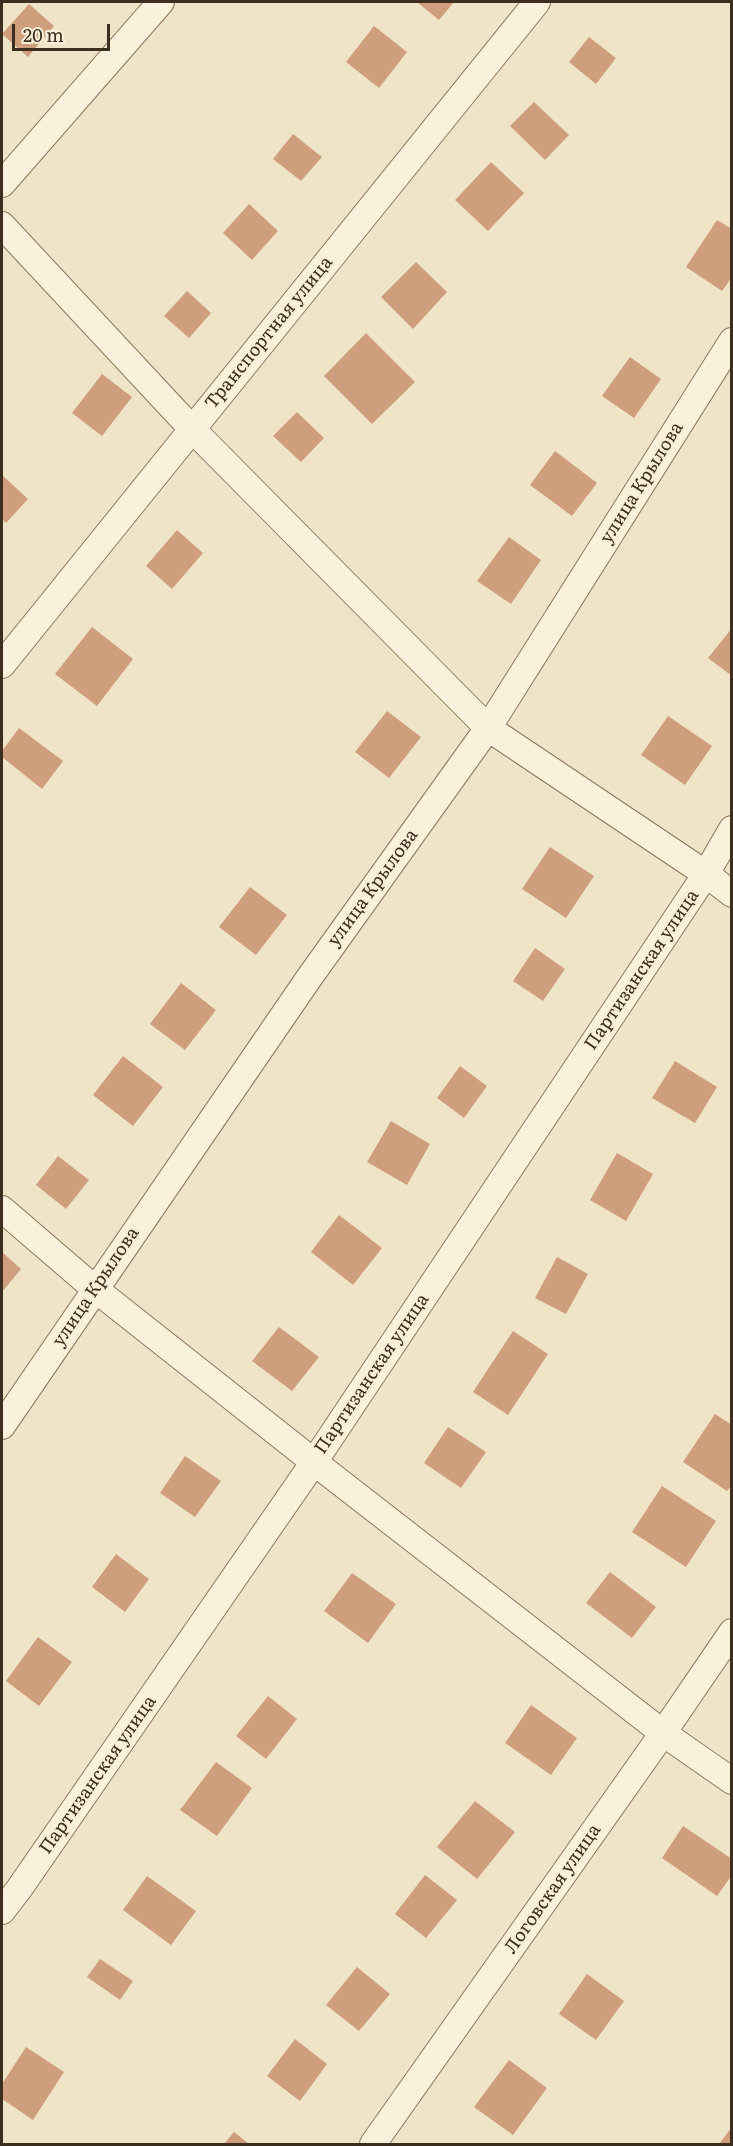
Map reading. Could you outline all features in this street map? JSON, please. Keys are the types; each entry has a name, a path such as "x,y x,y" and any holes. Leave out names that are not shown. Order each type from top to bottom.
{"street":[{"path":"2,184 161,2"},
{"name":"Транспортная улица","path":"2,665 537,2"},
{"path":"2,225 192,429 488,728 706,874 732,894"},
{"name":"улица Крылова","path":"2,1426 309,978 488,728 732,341"},
{"name":"Партизанская улица","path":"2,1911 314,1462 706,874 732,829"},
{"path":"2,1209 95,1289 314,1462 663,1733 732,1781"},
{"name":"Логовская улица","path":"373,2145 732,1632"}],"building":[{"path":"417,2 454,2 439,20"},
{"path":"29,4 54,26 28,57 2,34"},
{"path":"374,26 407,52 379,88 346,62"},
{"path":"589,37 616,58 596,84 569,62"},
{"path":"534,102 569,135 545,160 510,126"},
{"path":"293,134 322,157 301,181 273,159"},
{"path":"491,162 524,193 488,231 455,200"},
{"path":"249,204 278,231 252,260 223,233"},
{"path":"717,220 732,229 732,277 722,291 686,267"},
{"path":"416,262 447,292 413,329 381,297"},
{"path":"187,291 211,313 189,338 164,316"},
{"path":"366,333 415,382 372,424 324,376"},
{"path":"630,357 661,379 634,418 602,396"},
{"path":"102,374 132,397 102,436 72,413"},
{"path":"297,412 324,438 301,462 273,436"},
{"path":"555,451 597,483 572,516 530,485"},
{"path":"2,475 28,499 6,523 2,519"},
{"path":"177,530 203,553 172,589 146,566"},
{"path":"509,537 541,560 511,604 477,581"},
{"path":"92,627 133,659 97,706 55,674"},
{"path":"732,628 732,676 708,658"},
{"path":"387,711 421,737 389,778 355,752"},
{"path":"668,716 712,746 685,785 641,755"},
{"path":"19,728 63,761 42,789 2,757 2,751"},
{"path":"550,847 594,876 566,918 522,889"},
{"path":"250,887 287,915 256,955 219,927"},
{"path":"535,948 565,969 543,1001 513,981"},
{"path":"181,983 216,1010 185,1050 150,1024"},
{"path":"123,1056 163,1087 133,1126 93,1095"},
{"path":"675,1061 717,1087 695,1123 652,1098"},
{"path":"460,1066 487,1086 464,1118 437,1098"},
{"path":"391,1121 430,1144 407,1185 367,1162"},
{"path":"617,1153 653,1174 626,1221 590,1200"},
{"path":"58,1156 89,1180 66,1209 36,1185"},
{"path":"339,1215 382,1248 353,1285 311,1252"},
{"path":"2,1252 21,1269 2,1292"},
{"path":"557,1257 588,1274 566,1314 535,1298"},
{"path":"279,1327 319,1357 292,1391 252,1361"},
{"path":"513,1331 548,1354 508,1415 473,1392"},
{"path":"715,1414 732,1425 732,1485 727,1491 683,1462"},
{"path":"448,1427 486,1452 461,1488 424,1463"},
{"path":"185,1456 221,1481 195,1517 160,1493"},
{"path":"662,1486 716,1521 686,1567 632,1532"},
{"path":"116,1554 149,1579 125,1612 92,1587"},
{"path":"610,1572 656,1607 632,1638 586,1603"},
{"path":"352,1573 396,1604 368,1643 324,1611"},
{"path":"38,1637 72,1662 39,1706 6,1681"},
{"path":"268,1696 297,1719 266,1759 236,1736"},
{"path":"531,1705 577,1738 551,1775 505,1743"},
{"path":"216,1762 252,1788 217,1836 180,1810"},
{"path":"475,1801 515,1832 477,1879 437,1847"},
{"path":"683,1826 732,1859 732,1875 717,1896 662,1858"},
{"path":"425,1875 457,1900 426,1938 395,1914"},
{"path":"147,1876 196,1911 171,1945 123,1910"},
{"path":"100,1959 133,1981 120,2000 87,1977"},
{"path":"357,1967 390,1994 359,2031 326,2005"},
{"path":"587,1974 624,2001 596,2040 559,2014"},
{"path":"295,2039 327,2064 300,2101 267,2076"},
{"path":"26,2047 64,2072 33,2120 2,2099 2,2084"},
{"path":"509,2060 547,2088 513,2135 474,2107"},
{"path":"732,2127 732,2144 719,2144"},
{"path":"234,2132 249,2144 224,2144"}]}
